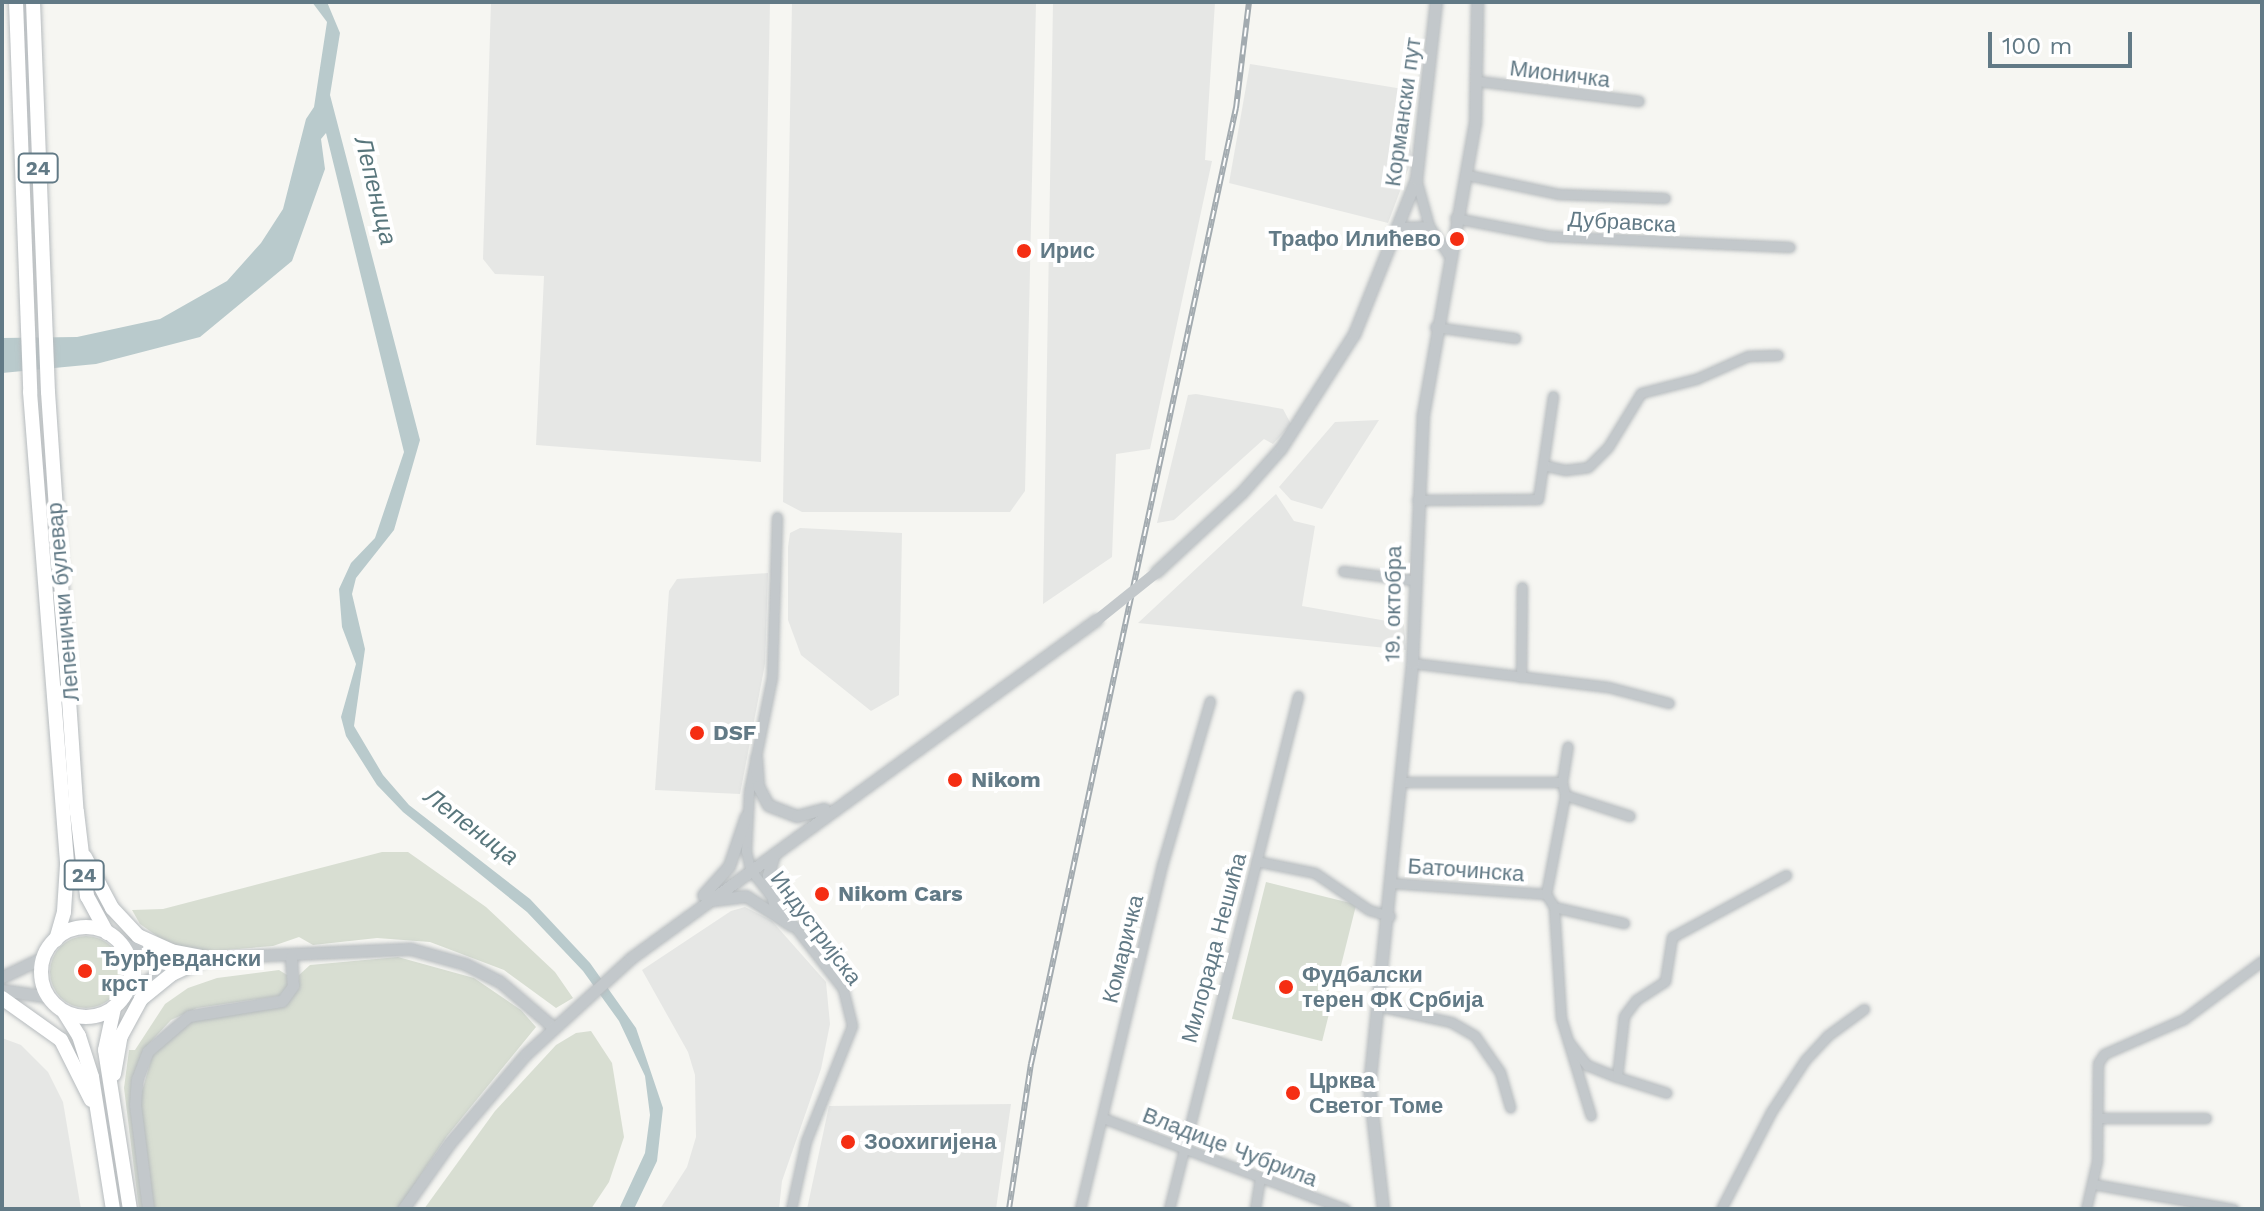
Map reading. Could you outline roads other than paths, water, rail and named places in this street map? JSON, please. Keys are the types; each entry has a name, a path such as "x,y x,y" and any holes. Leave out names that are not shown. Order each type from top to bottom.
{"main road":[{"name":"24","path":"16,2 30,392 67,865 64,912 56,940 44,957"},
{"name":"Лепенички булевар","path":"33,2 48,392 81,850"},
{"name":"24","path":"81,850 87,896 130,966 124,996"},
{"path":"81,850 112,908 138,936 171,951 206,958"},
{"path":"56,940 80,928 112,936"},
{"path":"44,957 42,978 49,997 64,1011 79,1036 99,1110 113,1209"},
{"path":"113,1087 121,1036 141,999 172,974 206,958"},
{"path":"124,996 114,1008 105,1036 130,1209"},
{"path":"2,998 61,1040 99,1110"},
{"path":"64,1011 85,1017 114,1008"}],"street":[{"name":"Кормански пут","path":"662,932 1096,620 1156,572 1242,492 1313,405 1354,334 1401,227 1416,179 1436,2"},
{"name":"19. октобра","path":"1383,1209 1369,1087 1390,916 1412,663 1412,580 1417,500 1435,327 1454,222 1468,175 1478,81 1477,2"},
{"name":"Мионичка","path":"1478,81 1639,101"},
{"path":"1468,175 1558,194 1665,198"},
{"path":"1416,179 1429,226 1438,234 1448,254"},
{"path":"1438,234 1454,222"},
{"name":"Дубравска","path":"1454,222 1549,236 1790,247"},
{"path":"1401,227 1429,226"},
{"path":"1435,327 1515,338"},
{"path":"1543,465 1565,470 1588,467 1608,447 1641,393 1696,379 1748,356 1778,355"},
{"path":"1417,500 1538,499 1553,396"},
{"name":"Индустријска","path":"777,517 772,677 746,816 750,869 843,989 852,1026 806,1141 791,1209"},
{"path":"1343,571 1412,580"},
{"path":"1521,677 1522,587"},
{"path":"1412,663 1608,687 1669,703"},
{"name":"Милорада Нешића","path":"1169,1209 1182,1147 1298,696"},
{"name":"Комаричка","path":"1080,1209 1162,865 1210,701"},
{"path":"1546,894 1565,795 1562,782 1568,746"},
{"path":"756,758 758,786 774,809 797,816 833,807"},
{"path":"1402,782 1562,782"},
{"path":"1565,795 1630,816"},
{"path":"403,1209 486,1099 553,1027 662,932 729,866 746,816"},
{"path":"774,903 768,865 778,848"},
{"path":"1256,861 1315,873 1369,910 1390,916"},
{"path":"1617,1077 1624,1016 1636,1000 1665,981 1672,937 1786,875"},
{"name":"Баточинска","path":"1392,883 1546,894 1554,907"},
{"path":"694,908 721,897 746,896 791,925"},
{"path":"1591,1116 1559,1004 1554,907 1624,923"},
{"path":"112,936 149,955 206,958 291,957 411,949 465,964 499,981 553,1027"},
{"path":"2,977 44,957"},
{"path":"148,1209 135,1105 137,1079 148,1051 189,1016 282,1001 293,986 291,957"},
{"path":"124,996 167,967 206,958"},
{"path":"2086,1209 2093,1184 2100,1118 2098,1063 2104,1054 2184,1019 2262,961"},
{"path":"2,990 49,997"},
{"path":"1378,1006 1451,1022 1475,1036 1500,1072 1510,1108"},
{"path":"1721,1209 1771,1112 1805,1060 1827,1036 1864,1009"},
{"path":"1568,1041 1587,1065 1667,1093"},
{"name":"Владице Чубрила","path":"1103,1118 1345,1209"},
{"path":"2100,1118 2206,1118"},
{"path":"1255,1209 1260,1178"},
{"path":"2093,1184 2234,1209"}],"railway":[{"path":"1009,1209 1031,1064 1236,108 1249,2"}],"place":[{"name":"Трафо Илићево","path":"1457,239"},
{"name":"Ирис","path":"1024,251"},
{"name":"DSF","path":"697,733"},
{"name":"Nikom","path":"955,780"},
{"name":"Nikom Cars","path":"822,894"},
{"name":"Ђурђевдански крст","path":"85,971"},
{"name":"Фудбалски терен ФК Србија","path":"1286,987"},
{"name":"Црква Светог Томе","path":"1293,1093"},
{"name":"Зоохигијена","path":"848,1142"}],"water label":[{"name":"Лепеница","path":"375,191"},
{"name":"Лепеница","path":"471,827"}]}
